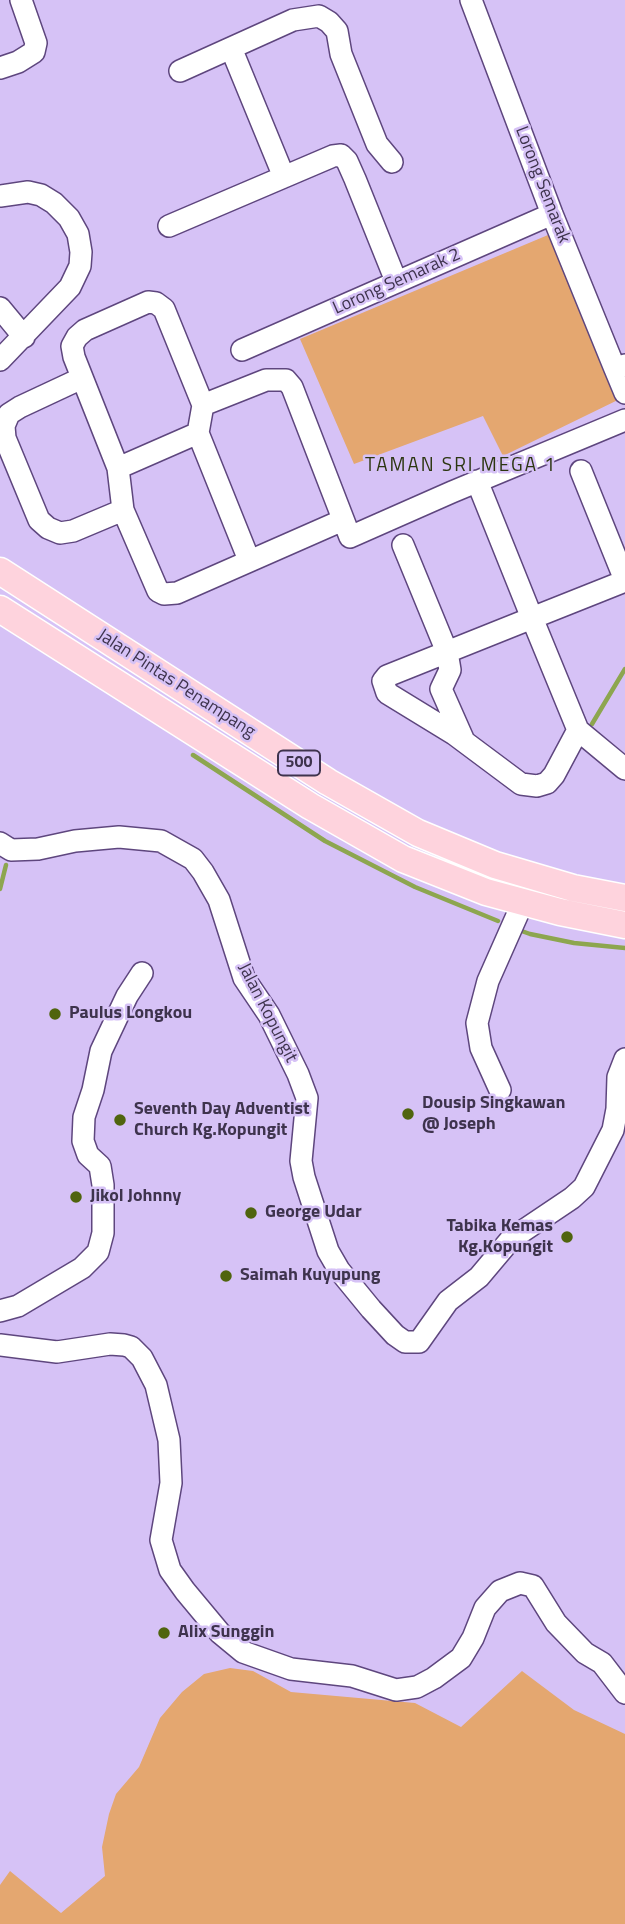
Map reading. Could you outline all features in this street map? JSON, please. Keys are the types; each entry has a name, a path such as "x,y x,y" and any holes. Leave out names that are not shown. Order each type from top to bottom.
{"main road":[{"name":"Jalan Pintas Penampang","path":"0,571 328,782 418,833 495,865 573,888 625,898"},
{"name":"Jalan Pintas Penampang","path":"0,609 310,806 403,859 486,892 606,923 625,925"},
{"path":"90,667 106,639"}],"street":[{"path":"0,68 18,62 34,52 36,44 20,0"},
{"name":"Lorong Semarak","path":"471,0 552,214 620,367 625,393"},
{"path":"180,71 306,17 318,16 329,22 337,31 341,54 377,145 393,162"},
{"path":"231,48 284,177"},
{"path":"169,226 332,156 341,155 347,161 355,179 396,281"},
{"path":"0,196 28,192 41,195 54,203 69,218 78,234 81,252 80,265 70,287 0,360"},
{"name":"Lorong Semarak 2","path":"242,349 552,214"},
{"path":"249,560 198,433 204,405 164,309 156,303 139,304 85,330 72,346 74,357 118,468 123,510 158,591 163,594 177,593 343,520"},
{"path":"0,308 24,337"},
{"path":"82,379 9,414 4,426 7,445 39,520 48,528 60,533 73,531 123,510"},
{"path":"204,405 266,380 286,380 292,387 350,537 625,420"},
{"path":"118,468 198,433"},
{"path":"578,730 547,783 537,786 521,784 465,743 387,693 383,681 387,676 625,580 581,471"},
{"path":"478,481 578,730 625,769"},
{"path":"403,545 447,652 450,670 442,688 465,743"},
{"name":"Jalan Kopungit","path":"0,843 10,850 38,849 75,841 108,838 161,841 192,859 203,872 219,900 244,978 269,1015 307,1098 302,1161 304,1177 328,1251 345,1278 395,1335 405,1342 419,1342 448,1301 479,1277 511,1239 584,1187 613,1129 617,1110 618,1077 625,1059"},
{"path":"499,1090 481,1048 477,1023 488,981 523,902"},
{"path":"0,1311 18,1306 82,1268 97,1252 103,1233 103,1185 100,1166 88,1156 83,1141 84,1116 93,1090 101,1051 127,996 142,973"},
{"path":"0,1345 57,1352 110,1344 124,1345 131,1347 142,1359 156,1385 169,1440 171,1483 161,1540 170,1570 220,1633 243,1652 291,1669 352,1676 396,1690 417,1687 461,1658 473,1638 485,1608 500,1591 520,1583 533,1586 556,1623 585,1653 601,1663 625,1693"}],"shaded area":[{"path":"548,235 624,397 503,456 483,416 354,464 300,339"},
{"path":"230,1668 253,1671 291,1692 415,1703 461,1727 522,1671 574,1710 625,1734 625,1924 0,1924 0,1885 10,1871 61,1913 105,1876 102,1847 109,1814 116,1794 139,1767 160,1718 182,1692 204,1674"}],"waterway":[{"path":"592,724 625,669"},
{"path":"193,755 325,841 415,887 498,921"},
{"path":"0,889 6,865"},
{"path":"516,929 574,943 625,948"}],"place":[{"name":"Paulus Longkou","path":"55,1014"},
{"name":"Dousip Singkawan @ Joseph","path":"408,1114"},
{"name":"Seventh Day Adventist Church Kg.Kopungit","path":"120,1120"},
{"name":"Jikol Johnny","path":"76,1197"},
{"name":"George Udar","path":"251,1213"},
{"name":"Tabika Kemas Kg.Kopungit","path":"567,1237"},
{"name":"Saimah Kuyupung","path":"226,1276"},
{"name":"Alix Sunggin","path":"164,1633"}],"district":[{"name":"TAMAN SRI MEGA 1","path":"461,466"}]}
